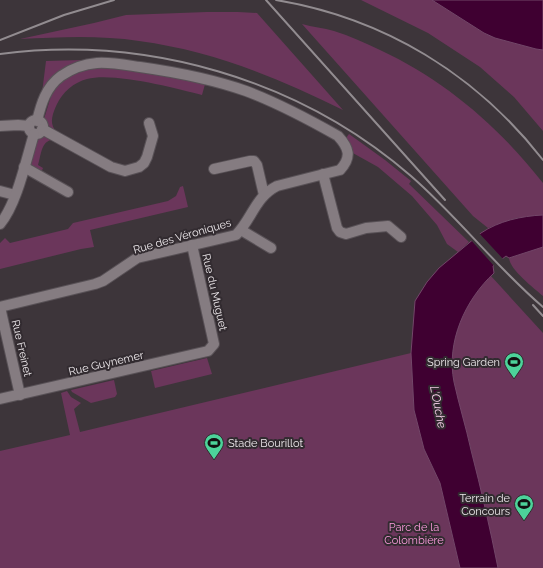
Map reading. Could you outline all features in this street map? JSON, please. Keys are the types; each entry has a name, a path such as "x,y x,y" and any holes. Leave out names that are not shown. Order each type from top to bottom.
{"street":[{"name":"Rue des Véroniques","path":"0,307 95,284 103,281 137,258 236,235 241,230 264,195 277,186 340,170 345,164 348,153 346,144 338,136 290,110 252,94 223,84 179,73 120,64 88,64 61,76 47,92 42,101 36,127"},
{"path":"0,126 18,125 36,127 111,167 125,171 144,164 153,136 149,123"},
{"path":"0,224 7,215 16,195 36,127"},
{"path":"214,169 250,161 254,162 257,165 264,195"},
{"path":"24,167 68,192"},
{"path":"323,174 337,228 340,232 346,234 366,228 388,226 401,237"},
{"path":"0,191 16,195"},
{"path":"241,230 271,248"},
{"name":"Rue du Muguet","path":"192,245 214,344"},
{"name":"Rue Freinet","path":"0,307 20,395"},
{"name":"Rue Guynemer","path":"0,400 208,352 214,344"}],"green space":[{"path":"361,0 432,0 484,33 495,38 543,50 543,131 514,97 480,67 428,33"},
{"path":"207,12 257,13 343,110 269,76 193,51 166,45 124,39 95,37 20,39 126,15"},
{"path":"302,24 340,33 380,50 404,62 449,90 489,124 526,162 543,183 543,215 516,218 488,228 473,216"},
{"path":"82,60 114,62 207,77 202,95 128,79 99,77 82,80 69,88 59,100 52,117 52,124 55,130 47,125 44,119 51,96 42,93 46,61"},
{"path":"349,134 411,181 409,184 469,242 458,252 447,244 437,225 412,196 378,167 351,152 346,138"},
{"path":"45,135 52,140 46,143 42,150 38,165 43,168 41,173 29,164 37,139 40,136"},
{"path":"183,186 188,207 90,230 94,247 0,269 0,243 5,238 10,243 68,229 73,223 168,201 176,196 180,187"},
{"path":"543,247 543,296 513,268 509,258"},
{"path":"491,276 543,333 543,568 498,568 469,440 455,390 452,367 455,338 459,324 472,298"},
{"name":"Stade Bourillot","path":"411,353 414,410 424,449 440,483 460,568 0,568 0,451 70,435 61,393 67,391 71,397 81,403 74,409 80,432"},
{"path":"207,358 212,374 155,388 151,371"},
{"path":"114,380 117,394 115,397 91,403 71,390"}],"water":[{"path":"432,0 543,0 543,50 495,38 484,33"},
{"name":"L'Ouche","path":"543,215 543,247 509,258 506,256 493,266 494,273 474,296 466,309 455,337 452,367 454,382 482,494 498,568 460,568 440,483 424,449 414,410 411,353 415,301 427,282 439,268 481,233 495,225 510,220"}],"pier":[{"path":"478,232 504,260 495,267 470,239"}],"railway":[{"path":"0,40 64,15 114,0"},
{"path":"266,0 445,200"},
{"path":"276,0 316,9 354,20 425,54 458,76 488,101 517,129 543,160"},
{"path":"0,54 55,50 110,51 165,59 219,72 270,90 320,113 367,142 411,176 445,208 526,292 543,307"},
{"path":"533,305 543,316"}],"place":[{"name":"Spring Garden","path":"514,379"},
{"name":"Stade Bourillot","path":"214,460"},
{"name":"Terrain de Concours","path":"524,521"}],"park label":[{"name":"Parc de la Colombière","path":"414,533"}]}
